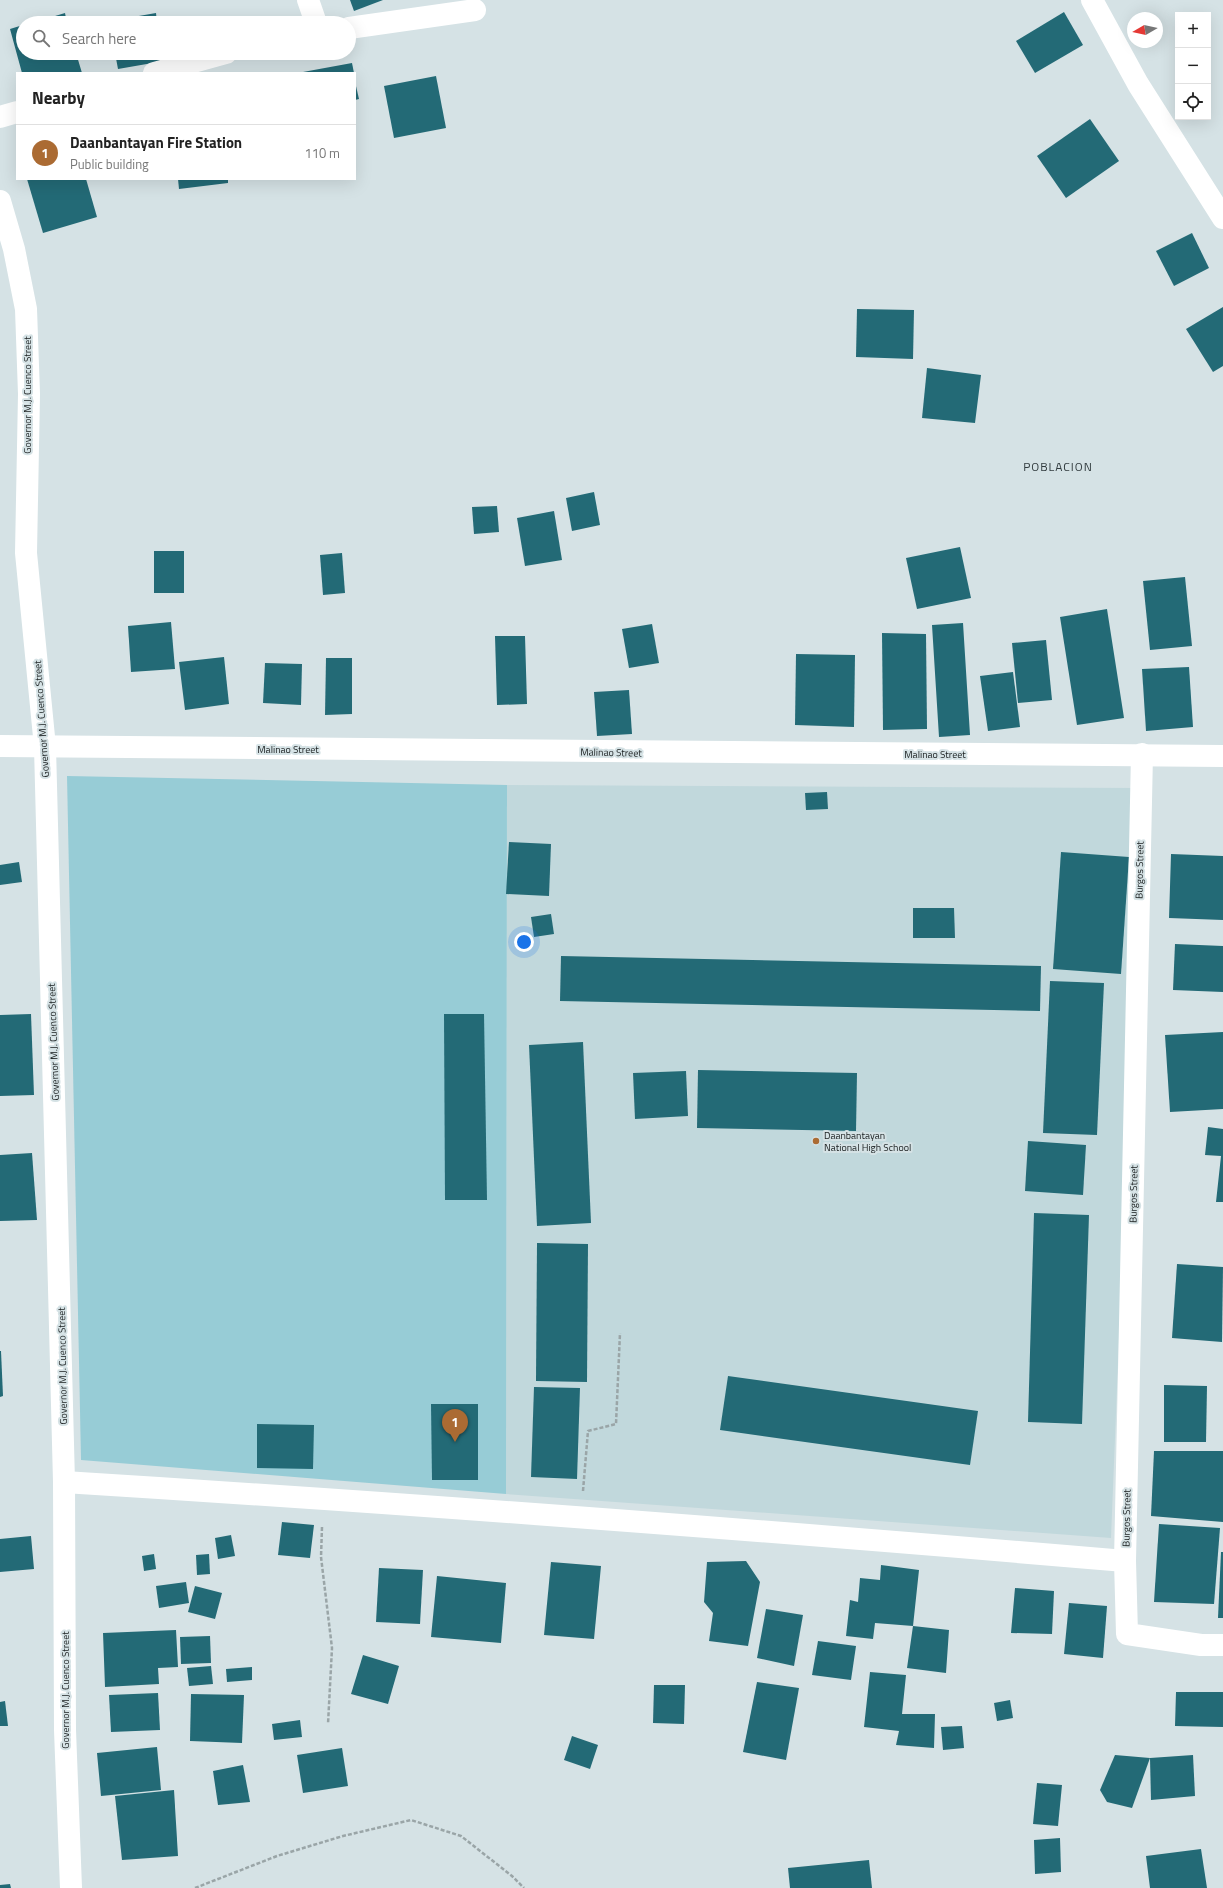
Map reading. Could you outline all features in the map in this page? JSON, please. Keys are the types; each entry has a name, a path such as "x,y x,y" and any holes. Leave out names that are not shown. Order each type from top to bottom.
{"street":[{"path":"308,0 314,16"},
{"path":"1092,0 1138,84 1223,218"},
{"path":"356,27 476,10"},
{"path":"158,72 201,60"},
{"path":"0,117 16,112"},
{"name":"Governor M.J. Cuenco Street","path":"0,201 14,249 26,309 29,394 26,553 45,747 64,1482 65,1730 71,1888"},
{"name":"Malinao Street","path":"0,746 815,754 1142,754 1223,756"},
{"name":"Burgos Street","path":"1142,754 1125,1561 1127,1634 1201,1645 1223,1645"},
{"path":"64,1482 322,1498 581,1517 1125,1561"}],"path":[{"path":"581,1517 588,1431 616,1424 620,1333"},
{"path":"322,1498 321,1557 332,1648 328,1724"},
{"path":"195,1888 277,1856 343,1836 410,1820 462,1836 512,1876 524,1888"}],"shaded area":[{"path":"67,776 507,785 506,1494 81,1460"},
{"name":"Daanbantayan National High School","path":"507,785 1141,788 1111,1538 506,1494"}],"building":[{"path":"350,0 383,0 354,11"},
{"path":"1064,12 1083,45 1035,73 1016,41"},
{"path":"65,13 66,16 55,16"},
{"path":"156,13 156,16 139,16"},
{"path":"16,27 16,51 10,29"},
{"path":"18,60 78,60 82,72 22,72"},
{"path":"116,60 164,60 164,61 118,69"},
{"path":"352,63 354,72 303,72"},
{"path":"436,76 446,128 394,138 384,86"},
{"path":"356,86 359,99 356,100"},
{"path":"1090,119 1119,161 1066,198 1037,156"},
{"path":"27,180 86,180 97,217 43,233"},
{"path":"178,180 228,180 228,183 179,189"},
{"path":"1192,233 1209,268 1174,286 1156,251"},
{"path":"1223,307 1223,366 1213,372 1186,329"},
{"path":"857,309 914,310 913,359 856,357"},
{"path":"927,368 981,375 975,423 922,418"},
{"path":"594,492 600,525 572,531 566,498"},
{"path":"497,506 499,532 474,534 472,507"},
{"path":"554,511 562,560 525,566 517,518"},
{"path":"960,547 971,598 917,609 906,558"},
{"path":"154,551 184,551 184,593 154,593"},
{"path":"342,553 345,593 323,595 320,555"},
{"path":"1185,577 1192,646 1150,650 1143,581"},
{"path":"1107,609 1124,718 1077,725 1060,617"},
{"path":"171,622 175,669 131,672 128,626"},
{"path":"963,623 970,735 939,737 932,625"},
{"path":"652,624 659,663 629,668 622,629"},
{"path":"882,633 926,634 927,729 883,730"},
{"path":"495,636 525,636 527,704 497,705"},
{"path":"1046,640 1052,700 1018,703 1012,643"},
{"path":"796,654 855,655 854,727 795,725"},
{"path":"224,657 229,704 185,710 179,662"},
{"path":"326,658 352,658 352,714 325,715"},
{"path":"265,663 302,664 301,705 263,703"},
{"path":"1189,667 1193,727 1146,731 1142,669"},
{"path":"1013,672 1020,727 988,731 980,676"},
{"path":"629,690 632,734 597,736 594,692"},
{"path":"827,792 828,809 806,810 805,793"},
{"path":"509,842 551,844 549,896 506,894"},
{"path":"1061,852 1129,857 1121,974 1053,969"},
{"path":"1171,854 1223,856 1223,920 1169,918"},
{"path":"19,862 22,882 0,885 0,865"},
{"path":"913,908 954,908 955,938 913,938"},
{"path":"551,914 554,934 534,937 531,917"},
{"path":"1175,944 1223,946 1223,992 1173,990"},
{"path":"561,956 1041,966 1040,1011 560,1001"},
{"path":"1050,981 1104,983 1097,1135 1043,1133"},
{"path":"31,1014 34,1095 0,1096 0,1015"},
{"path":"444,1014 484,1014 487,1200 445,1200"},
{"path":"1223,1032 1223,1109 1170,1112 1165,1035"},
{"path":"583,1042 591,1223 537,1226 529,1045"},
{"path":"698,1070 857,1073 856,1131 697,1128"},
{"path":"686,1071 688,1116 635,1119 633,1073"},
{"path":"1208,1127 1223,1129 1223,1202 1216,1202 1221,1156 1205,1155"},
{"path":"1028,1141 1086,1145 1083,1195 1025,1191"},
{"path":"32,1153 37,1220 0,1221 0,1155"},
{"path":"1034,1213 1089,1215 1082,1424 1028,1422"},
{"path":"537,1243 588,1244 587,1382 536,1381"},
{"path":"1177,1264 1223,1267 1222,1342 1172,1338"},
{"path":"0,1351 3,1396 0,1397"},
{"path":"728,1376 978,1411 970,1465 720,1430"},
{"path":"1164,1385 1207,1386 1206,1442 1164,1442"},
{"path":"534,1387 580,1388 577,1479 531,1477"},
{"path":"431,1404 478,1404 478,1480 432,1480"},
{"path":"257,1424 314,1425 313,1469 257,1468"},
{"path":"1154,1451 1223,1451 1223,1522 1151,1516"},
{"path":"282,1522 314,1525 310,1558 278,1555"},
{"path":"1159,1524 1220,1528 1214,1604 1154,1602"},
{"path":"231,1535 235,1556 218,1559 215,1538"},
{"path":"31,1536 34,1569 0,1572 0,1539"},
{"path":"1221,1552 1223,1552 1223,1618 1218,1618"},
{"path":"154,1554 156,1569 144,1571 142,1556"},
{"path":"209,1554 210,1574 197,1575 196,1555"},
{"path":"746,1561 760,1582 748,1646 709,1641 713,1613 704,1602 707,1562"},
{"path":"551,1562 601,1566 594,1639 544,1635"},
{"path":"881,1565 919,1570 913,1626 875,1623 873,1639 846,1636 850,1600 858,1602 860,1578 880,1580"},
{"path":"379,1568 423,1570 420,1624 376,1622"},
{"path":"437,1576 506,1583 501,1643 431,1637"},
{"path":"186,1582 189,1603 159,1608 156,1586"},
{"path":"195,1586 222,1593 215,1619 188,1612"},
{"path":"1015,1588 1054,1591 1052,1634 1011,1633"},
{"path":"1069,1603 1107,1606 1103,1658 1064,1654"},
{"path":"766,1609 803,1615 794,1666 757,1658"},
{"path":"913,1626 949,1630 946,1673 907,1668"},
{"path":"176,1630 178,1667 158,1668 159,1684 105,1687 103,1633"},
{"path":"210,1636 211,1663 181,1664 180,1637"},
{"path":"818,1641 856,1646 851,1680 812,1675"},
{"path":"363,1655 399,1666 388,1704 351,1694"},
{"path":"211,1666 213,1684 189,1686 187,1668"},
{"path":"252,1667 252,1680 227,1682 226,1669"},
{"path":"870,1672 906,1675 902,1714 935,1714 934,1748 896,1745 899,1731 864,1727"},
{"path":"757,1682 799,1688 786,1760 743,1752"},
{"path":"654,1685 685,1685 684,1724 653,1723"},
{"path":"1176,1692 1223,1692 1223,1727 1175,1726"},
{"path":"158,1693 160,1730 111,1732 109,1695"},
{"path":"191,1694 244,1695 242,1743 190,1741"},
{"path":"1010,1700 1013,1718 997,1721 994,1703"},
{"path":"5,1701 8,1726 0,1726 0,1702"},
{"path":"300,1720 302,1737 274,1740 272,1724"},
{"path":"962,1726 964,1748 943,1750 941,1727"},
{"path":"572,1736 598,1745 590,1769 564,1760"},
{"path":"157,1747 161,1790 101,1796 97,1753"},
{"path":"342,1748 348,1786 303,1793 297,1755"},
{"path":"1115,1755 1150,1758 1132,1808 1107,1802 1100,1790"},
{"path":"1193,1755 1195,1796 1151,1800 1150,1758"},
{"path":"243,1765 250,1802 218,1805 213,1771"},
{"path":"1037,1783 1062,1785 1058,1826 1033,1824"},
{"path":"174,1790 178,1856 122,1860 115,1796"},
{"path":"1060,1838 1061,1872 1035,1874 1034,1840"},
{"path":"1201,1849 1207,1888 1150,1888 1146,1856"},
{"path":"869,1860 872,1888 790,1888 788,1868"},
{"path":"10,1884 11,1888 0,1888 0,1885"}],"place":[{"name":"Daanbantayan National High School","path":"816,1141"},
{"name":"Daanbantayan Fire Station","path":"455,1442"}],"district":[{"name":"POBLACION","path":"1058,467"}]}
